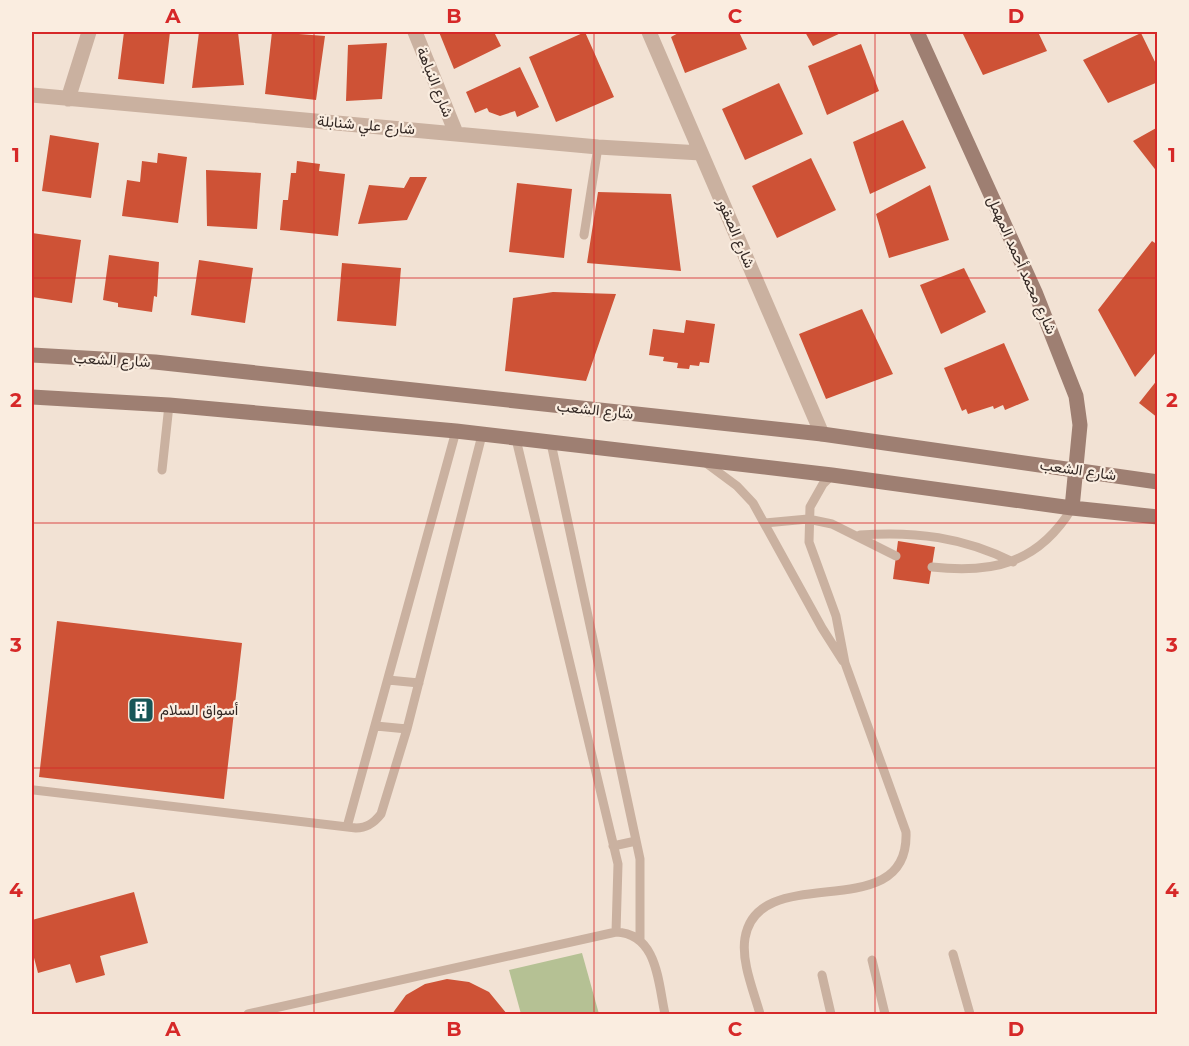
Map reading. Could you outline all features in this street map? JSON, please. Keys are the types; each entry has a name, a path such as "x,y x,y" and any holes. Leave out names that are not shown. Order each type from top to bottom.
{"street":[{"path":"68,99 89,32"},
{"name":"شارع النباهة","path":"415,32 456,133"},
{"name":"شارع الصقور","path":"649,32 822,434"},
{"name":"شارع محمد أحمد المهمل","path":"917,32 1035,292 1076,396 1080,425 1072,508"},
{"name":"شارع علي شنابلة","path":"32,95 598,147 701,153"},
{"name":"شارع الشعب","path":"32,355 155,362 822,434 1158,482"},
{"path":"32,397 169,405 456,431 551,444 832,475 1072,508 1158,517"}],"lane":[{"path":"584,235 598,147"},
{"path":"162,470 169,405"},
{"path":"347,827 456,431"},
{"path":"34,790 364,828 381,814 407,729 482,435"},
{"path":"516,439 618,864 616,932"},
{"path":"551,444 640,859 640,939 653,960 665,1014"},
{"path":"699,459 738,486 753,503 822,628 845,663"},
{"path":"760,1014 744,950 748,927 761,910 779,900 876,883 897,869 905,851 906,832 845,663 836,616 809,542 808,519 815,495 832,475"},
{"path":"932,567 973,569 1013,562 1043,544 1064,522 1072,508"},
{"path":"765,523 808,519 832,524 896,556"},
{"path":"860,536 912,533 939,536 990,550 1013,562"},
{"path":"388,680 419,683"},
{"path":"376,726 407,729"},
{"path":"613,846 636,841"},
{"path":"248,1014 616,932 640,939"},
{"path":"954,954 970,1014"},
{"path":"872,960 885,1014"},
{"path":"822,975 831,1014"}],"green space":[{"path":"582,953 599,1014 521,1014 509,970"}],"building":[{"path":"124,32 170,32 164,84 118,79"},
{"path":"199,32 238,32 244,85 192,88"},
{"path":"272,32 325,36 316,100 265,94"},
{"path":"439,32 494,32 501,46 454,69"},
{"path":"585,32 614,97 556,122 529,57"},
{"path":"680,32 739,32 747,49 685,73 671,37"},
{"path":"805,32 843,32 813,46"},
{"path":"962,32 1038,32 1047,51 983,75"},
{"path":"1141,33 1158,68 1158,82 1108,103 1083,60"},
{"path":"387,43 382,99 346,101 348,45"},
{"path":"861,44 879,91 827,115 808,66"},
{"path":"520,67 539,107 517,117 515,111 500,116 489,112 487,108 475,113 466,92"},
{"path":"779,83 803,134 745,160 722,109"},
{"path":"903,120 926,168 870,194 853,142"},
{"path":"1158,127 1158,173 1133,141"},
{"path":"50,135 99,143 91,198 42,191"},
{"path":"158,153 187,157 178,223 122,216 127,180 140,182 142,161 157,163"},
{"path":"811,158 836,210 777,238 752,186"},
{"path":"297,161 320,164 319,171 345,174 338,236 280,230 283,200 288,200 291,173 296,173"},
{"path":"206,170 261,173 257,229 207,226"},
{"path":"410,177 427,177 407,220 358,224 369,185 404,188"},
{"path":"517,183 572,189 564,258 509,252"},
{"path":"930,185 949,240 889,258 876,214"},
{"path":"598,192 671,194 681,271 587,263"},
{"path":"32,233 81,240 72,303 32,297"},
{"path":"1152,241 1158,245 1158,350 1135,377 1098,310"},
{"path":"109,255 159,262 157,297 154,296 152,312 118,307 118,303 103,300"},
{"path":"199,260 253,268 245,323 191,315"},
{"path":"342,263 401,268 396,326 337,321"},
{"path":"964,268 986,312 941,334 920,285"},
{"path":"553,292 616,294 586,381 505,371 513,298"},
{"path":"862,309 893,374 826,399 799,334"},
{"path":"686,320 715,324 709,363 700,362 699,366 690,365 689,369 677,368 678,363 663,361 664,357 649,355 653,329 684,333"},
{"path":"1004,343 1029,400 1005,410 1003,405 968,414 966,409 962,411 944,368"},
{"path":"1158,379 1158,418 1139,403"},
{"path":"898,541 935,547 929,584 893,579"},
{"name":"أسواق السلام","path":"57,621 242,643 224,799 39,777"},
{"path":"134,892 148,943 100,956 105,975 76,983 70,964 38,973 32,950 32,920"},
{"path":"447,979 469,982 489,992 507,1014 392,1014 406,995 425,984"}],"place":[{"name":"أسواق السلام","path":"141,710"}]}
